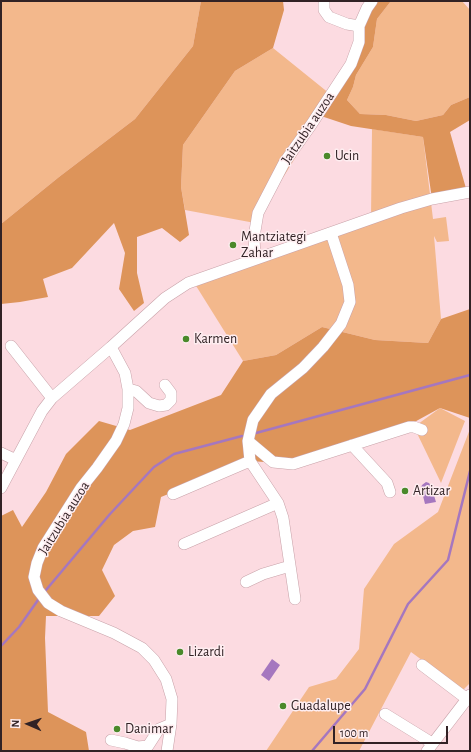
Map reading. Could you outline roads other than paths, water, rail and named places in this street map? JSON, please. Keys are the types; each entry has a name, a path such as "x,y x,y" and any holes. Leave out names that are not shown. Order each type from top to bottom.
{"street":[{"name":"Jaitzubia auzoa","path":"255,258 254,237 258,213 284,163 351,64 359,42 359,26 367,8 372,1"},
{"path":"324,3 324,10 329,17 347,24 359,26"},
{"path":"1,488 42,411 52,398 165,298 188,282 413,204 470,192"},
{"path":"295,599 283,518 278,503 250,461 248,441 252,420 271,394 303,368 323,347 341,324 350,302 348,285 331,233"},
{"path":"11,346 52,398"},
{"name":"Jaitzubia auzoa","path":"111,347 125,373 128,389 128,408 124,424 116,441 82,488 43,548 37,563 34,577 38,590 48,603 61,611 114,633 142,648 154,660 166,679 172,699 167,751"},
{"path":"128,389 136,391 149,403 159,406 166,405 171,400 171,393 165,385"},
{"path":"248,441 273,462 293,464 409,426 422,430"},
{"path":"352,444 387,484 390,492"},
{"path":"1,453 16,460"},
{"path":"173,494 250,461"},
{"path":"184,544 278,503"},
{"path":"246,582 263,574 290,566"},
{"path":"385,714 429,749 467,701 422,665"},
{"path":"111,740 138,747 148,746 159,729 170,724"}],"waterway":[{"path":"256,433 470,375"},
{"path":"46,590 110,514 154,467 174,454 242,436"},
{"path":"312,751 365,689 408,604 448,560 470,471"},
{"path":"1,646 19,627 38,600"}],"place":[{"name":"Ucin","path":"327,156"},
{"name":"Mantziategi Zahar","path":"233,245"},
{"name":"Karmen","path":"186,339"},
{"name":"Artizar","path":"405,491"},
{"name":"Lizardi","path":"180,652"},
{"name":"Guadalupe","path":"283,706"},
{"name":"Danimar","path":"117,729"}]}
